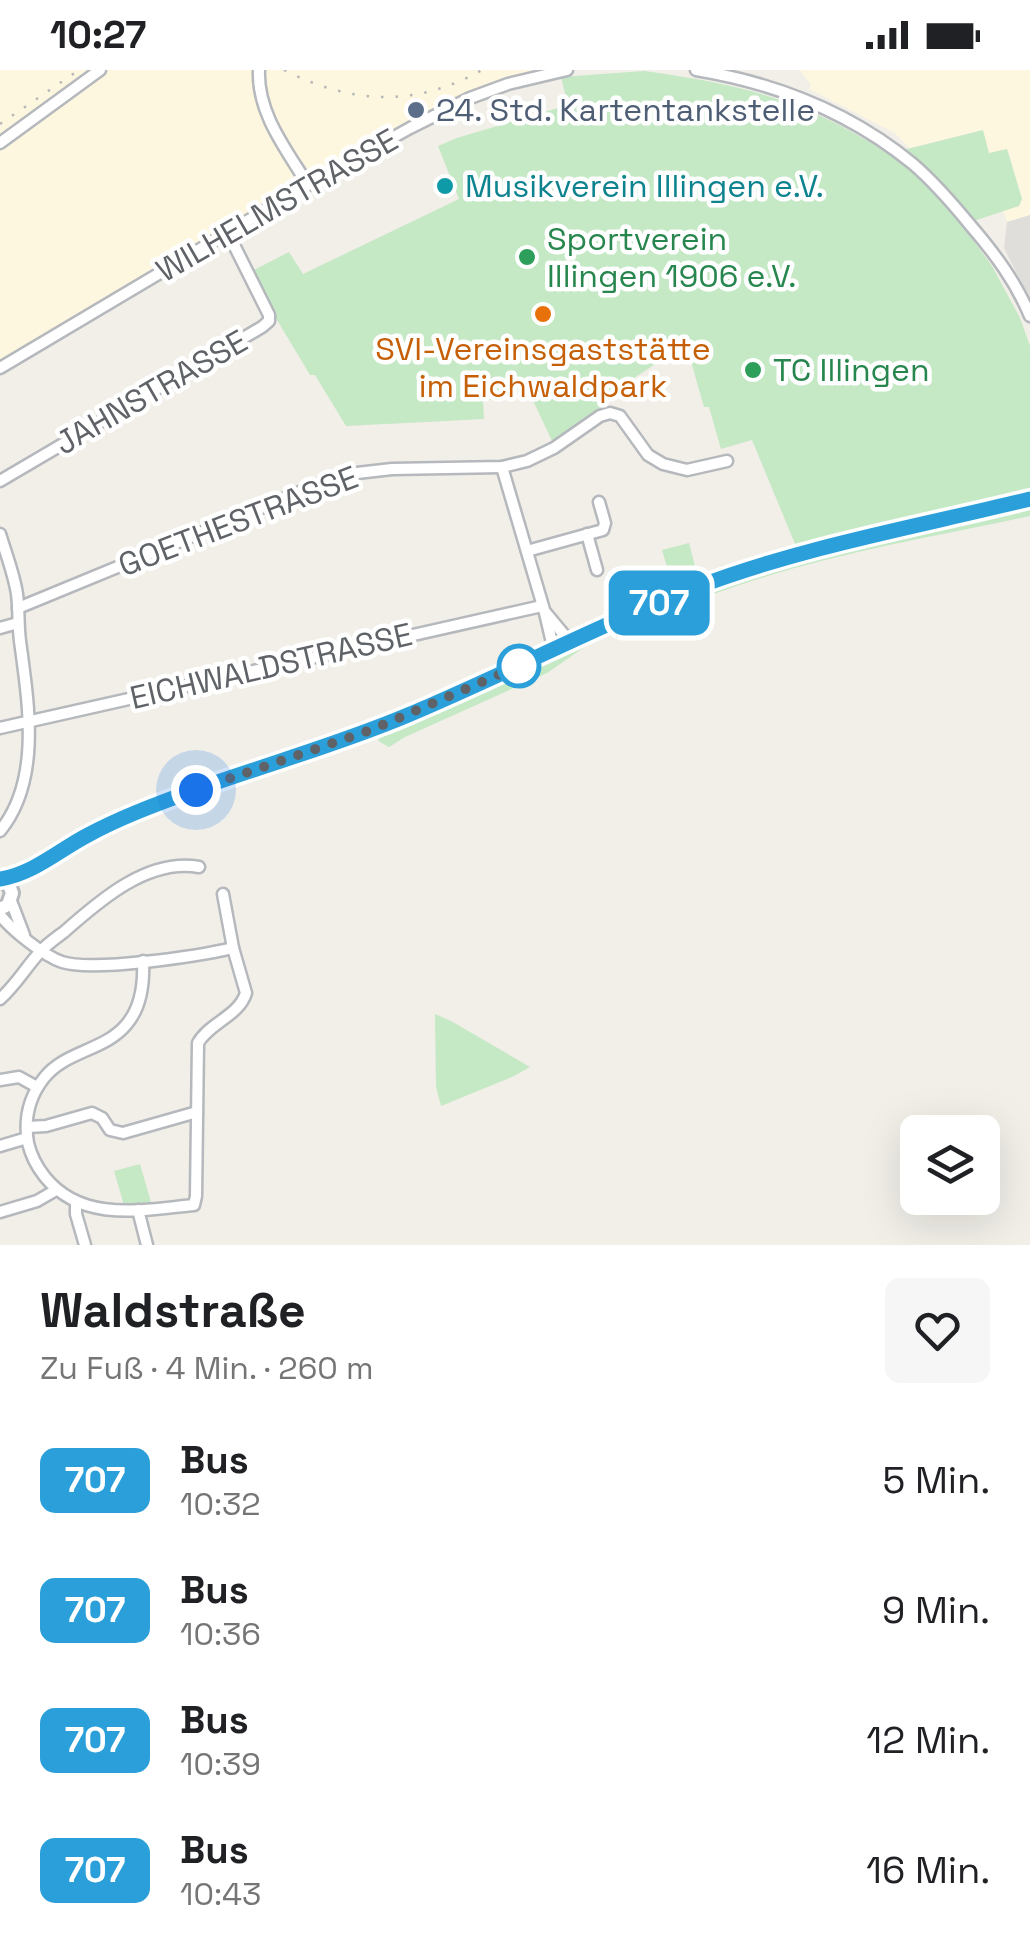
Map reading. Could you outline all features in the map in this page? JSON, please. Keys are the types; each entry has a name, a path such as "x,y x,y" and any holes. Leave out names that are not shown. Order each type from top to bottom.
{"street":[{"path":"0,143 100,70"},
{"path":"259,70 265,111 308,185"},
{"name":"WILHELMSTRASSE","path":"0,368 410,128 470,98 567,70"},
{"path":"696,70 760,84 834,113 870,132 914,165 951,202 992,250 1030,316"},
{"name":"JAHNSTRASSE","path":"0,481 269,321 228,233"},
{"name":"GOETHESTRASSE","path":"18,608 340,477 392,469 502,467 554,448 610,413 620,416 648,455 663,464 687,470 727,461"},
{"path":"502,467 554,650"},
{"path":"0,879 37,866 86,836 146,807 371,730 701,586 864,538 1030,499"},
{"path":"527,552 603,530 599,502"},
{"path":"0,534 18,608 30,720 20,790 0,831"},
{"path":"587,534 598,570"},
{"path":"543,609 571,643"},
{"name":"EICHWALDSTRASSE","path":"0,728 543,609"},
{"path":"0,628 18,623"},
{"path":"0,998 41,951 119,887 181,864 199,868"},
{"path":"6,906 37,866"},
{"path":"0,879 9,884 6,906 24,936 60,962 88,966 234,948"},
{"path":"142,960 144,974 138,1003 124,1028 57,1065 37,1087 30,1106 27,1133 34,1161 56,1190 76,1202 108,1210 194,1206 198,1043 245,998 223,894"},
{"path":"6,906 24,936"},
{"path":"0,1080 19,1077 37,1087"},
{"path":"0,1146 46,1126 92,1113 102,1118 110,1130 123,1132 197,1112"},
{"path":"0,1212 38,1202 56,1190"},
{"path":"76,1202 85,1245"},
{"path":"138,1210 147,1245"}],"shaded area":[{"path":"0,70 532,70 468,93 410,122 0,361"},
{"path":"800,70 1030,70 1030,215 1007,222 1003,210 1019,206 1022,199 1008,150 989,153 982,130 909,148 895,133 809,89 811,85"},
{"path":"1030,215 1030,300 1004,248 1007,222"}],"green space":[{"path":"644,71 772,97 829,120 888,154 983,130 989,153 1007,149 1022,199 1019,206 962,225 992,266 1030,346 1030,493 798,551 752,440 721,449 686,344 634,378 598,411 553,443 529,392 483,401 484,419 346,426 315,375 310,375 252,271 289,252 303,274 459,199 438,146 568,105 561,77"},
{"path":"1030,506 1030,516 802,566 644,618 680,599 754,572"},
{"path":"689,543 696,570 670,577 662,550"},
{"path":"599,637 547,673 389,747 378,739 384,730 502,683"},
{"path":"435,1014 530,1067 441,1106 436,1087"},
{"path":"140,1164 151,1202 124,1205 114,1171"}],"railway":[{"path":"0,124 79,70"},
{"path":"284,70 334,90 383,97 432,91 482,70"}],"bus line":[{"name":"707","path":"0,879 37,866 73,843 146,807 371,730 701,586 864,538 1030,499"}],"place":[{"name":"24. Std. Kartentankstelle","path":"416,110"},
{"name":"Musikverein Illingen e.V.","path":"445,186"},
{"name":"Sportverein Illingen 1906 e.V.","path":"527,257"},
{"name":"SVI-Vereinsgaststätte im Eichwaldpark","path":"543,314"},
{"name":"TC Illingen","path":"753,370"}],"route":[{"path":"196,790 327,747 519,666"}]}
